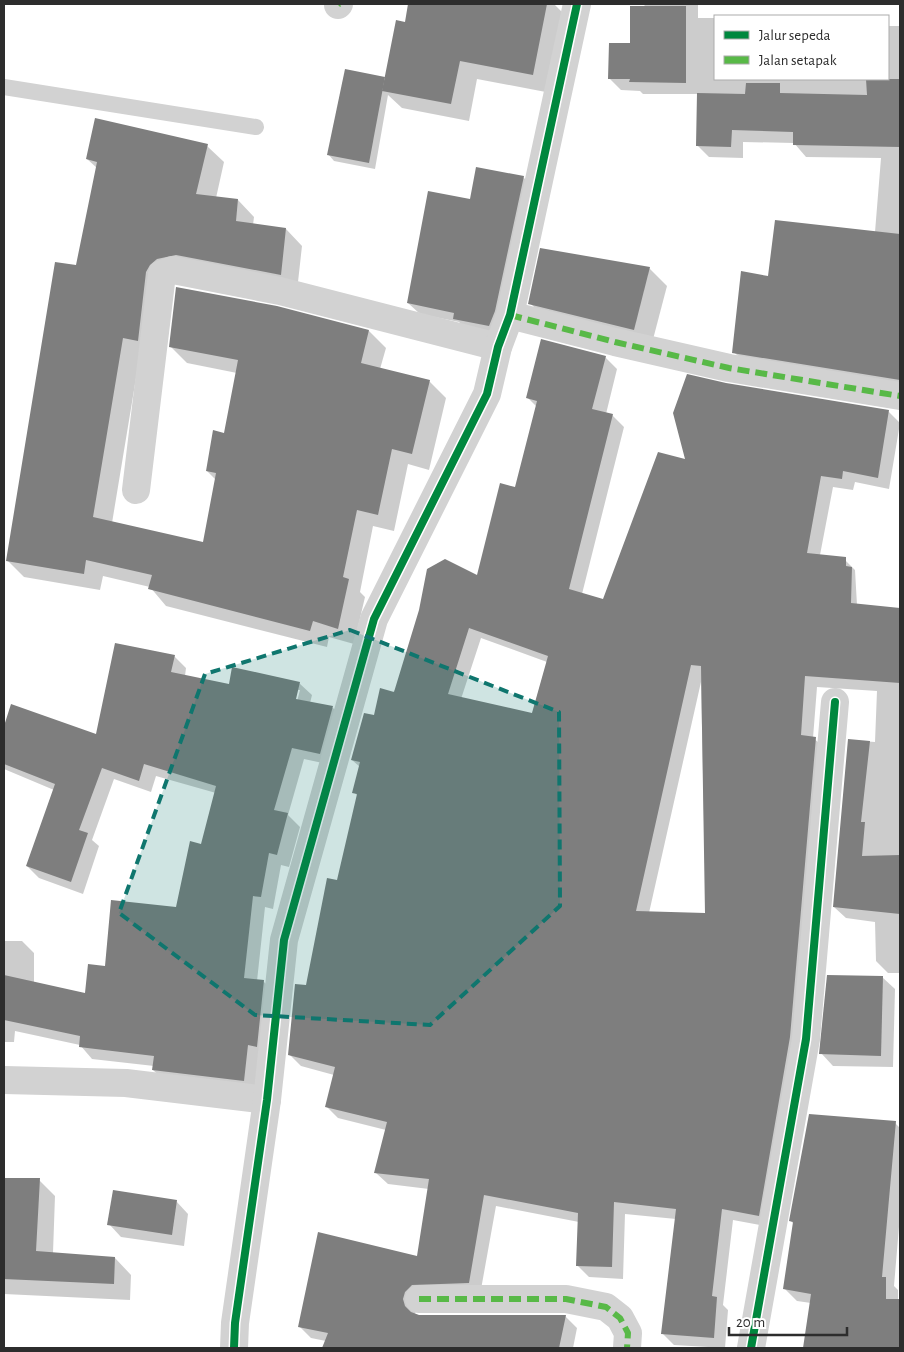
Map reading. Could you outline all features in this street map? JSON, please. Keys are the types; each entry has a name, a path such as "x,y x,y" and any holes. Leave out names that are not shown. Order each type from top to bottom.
{"street":[{"path":"234,1348 235,1323 267,1100 284,940 374,620 487,394 498,347 510,315 577,4"},
{"path":"136,490 162,274 166,272 173,270 280,291 498,347"},
{"path":"510,315 615,342 729,368 900,396"},
{"path":"751,1348 806,1039 835,702"},
{"path":"4,1080 126,1083 267,1100"},
{"path":"418,1299 566,1299 606,1307 620,1318 628,1333 627,1348"}],"lane":[{"path":"4,87 256,127"}],"highlighted area":[{"path":"350,630 559,712 560,906 430,1025 255,1015 119,913 205,674"}],"building":[{"path":"408,4 547,4 533,75 460,61 451,104 382,91 396,20 405,22"},
{"path":"630,6 686,6 686,83 629,82 630,79 608,79 609,43 630,43"},
{"path":"345,69 385,77 369,163 327,155"},
{"path":"900,79 900,147 793,145 793,132 732,130 731,147 696,146 697,93 745,94 746,83 780,83 780,93 867,95 866,80"},
{"path":"95,118 208,144 196,194 238,199 236,221 286,228 281,275 176,255 157,259 150,265 146,272 138,341 123,338 93,517 203,542 216,473 206,471 213,430 224,433 238,360 169,347 176,287 277,306 369,330 361,363 430,380 412,454 392,449 378,515 357,510 343,577 349,579 338,629 313,621 310,631 148,589 152,575 86,560 84,574 6,561 55,262 76,265 97,162 86,159"},
{"path":"476,167 524,176 495,311 489,326 453,319 454,313 407,303 428,191 470,199"},
{"path":"775,220 900,234 900,380 732,353 741,271 768,276"},
{"path":"540,248 650,267 634,330 528,304"},
{"path":"541,339 606,356 592,409 613,414 569,589 603,599 658,452 685,459 673,413 687,374 726,383 889,410 878,478 843,471 842,479 821,476 807,553 846,557 846,566 852,567 851,603 900,608 900,683 805,676 801,735 816,737 790,1037 759,1216 722,1209 712,1296 717,1297 714,1338 661,1334 676,1209 614,1202 612,1267 576,1266 578,1213 484,1195 469,1283 412,1285 405,1292 403,1299 405,1306 411,1312 419,1315 566,1315 559,1348 322,1348 328,1333 298,1327 318,1232 417,1256 429,1179 374,1173 387,1122 325,1107 335,1067 288,1055 295,984 306,985 327,878 337,880 357,794 352,793 360,762 351,760 364,713 374,715 380,688 394,692 419,610 427,569 445,559 477,575 500,483 515,487 537,401 526,398","holes":["469,628 548,656 532,713 448,694","691,665 701,666 705,913 636,911"]},
{"path":"115,643 175,655 171,672 229,684 232,667 300,682 296,699 333,706 320,754 292,748 274,810 288,813 277,855 269,853 261,897 253,896 244,978 264,980 257,1047 248,1045 244,1081 152,1070 154,1056 79,1047 80,1036 4,1020 4,975 85,993 88,964 105,966 111,900 176,907 190,841 201,844 216,786 144,764 139,781 102,768 79,830 88,833 71,882 26,866 55,784 4,764 4,726 11,704 96,734"},
{"path":"848,739 870,741 861,822 865,822 862,856 900,855 900,914 833,907"},
{"path":"827,975 883,976 881,1056 819,1054"},
{"path":"809,1114 896,1121 882,1277 886,1277 886,1299 900,1299 900,1348 803,1348 811,1294 783,1289 793,1222 789,1221"},
{"path":"4,1178 40,1178 36,1251 115,1257 114,1284 4,1279"},
{"path":"113,1190 177,1200 172,1235 107,1225"}],"marked path":[{"path":"510,315 615,342 729,368 900,396"},
{"path":"419,1299 566,1299 606,1307 620,1318 628,1333 627,1348"}],"cycle path":[{"path":"234,1348 235,1323 267,1100 284,940 374,619 487,394 498,347 510,315 577,4"},
{"path":"751,1348 806,1039 835,702"}]}
